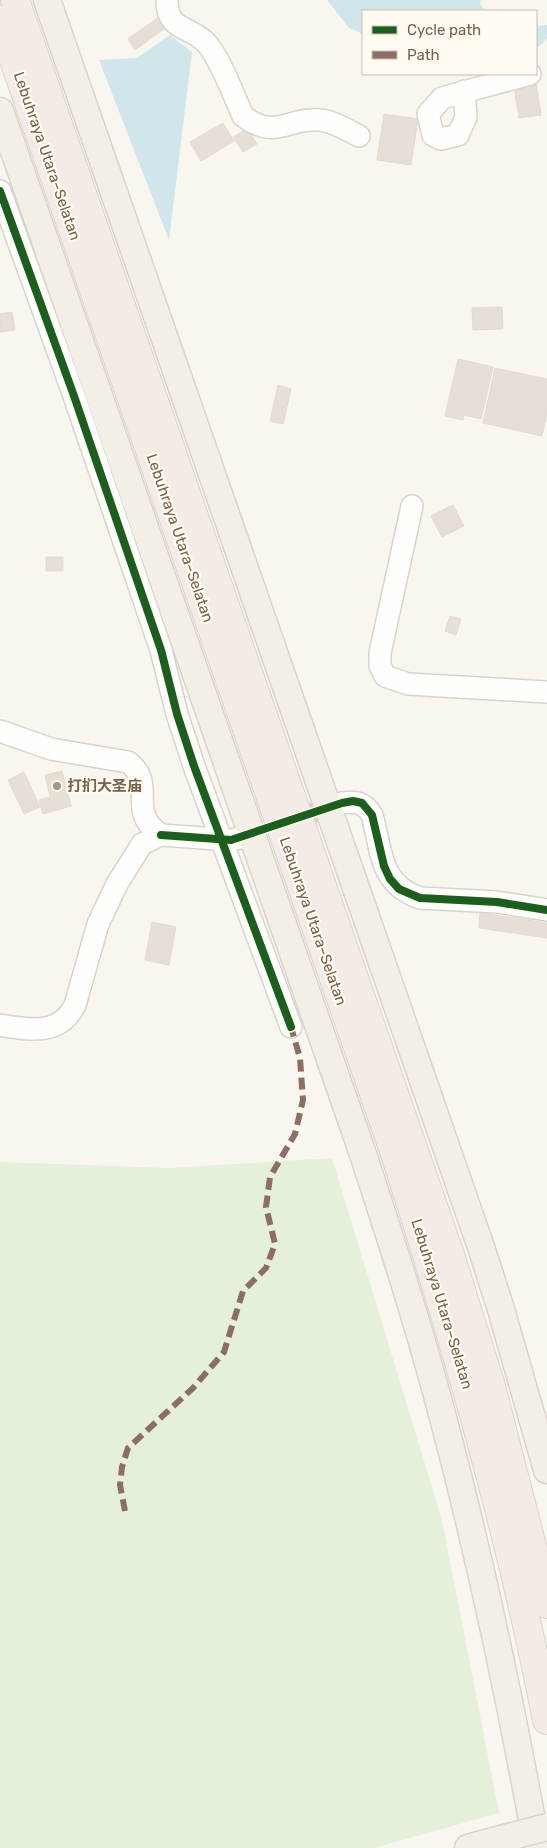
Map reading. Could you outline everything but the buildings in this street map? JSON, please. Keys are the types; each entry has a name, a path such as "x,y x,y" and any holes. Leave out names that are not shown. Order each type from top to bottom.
{"highway":[{"name":"Lebuhraya Utara–Selatan","path":"15,0 441,1227 490,1384 547,1604"},
{"name":"Lebuhraya Utara–Selatan","path":"0,20 390,1139 430,1262 468,1389 516,1578 547,1720"}],"main road":[{"path":"47,0 472,1221 500,1306 547,1470"},
{"path":"0,111 358,1139 400,1269 438,1398 484,1586 504,1674 537,1848"},
{"path":"468,1848 547,1827"}],"street":[{"path":"167,0 169,18 177,25 200,37 210,47 243,116 265,127 279,128 308,120 322,120 360,136"},
{"path":"464,91 526,75"},
{"path":"0,191 74,396 161,650 177,714 230,839 291,1027"},
{"path":"412,506 388,607 380,653 380,666 385,676 408,684 547,692"},
{"path":"0,730 51,749 128,762 137,768 140,775 145,815 149,825 161,835"},
{"path":"342,803 362,803 367,808 372,815 384,866 390,879 400,889 410,895 420,898 497,902 547,910"},
{"path":"0,1025 32,1029 48,1028 61,1023 70,1016 75,1005 98,924 117,884 142,844 161,835 230,839"}],"green space":[{"path":"332,1158 442,1520 499,1813 374,1848 0,1848 0,1162 170,1168"}],"shaded area":[{"path":"327,0 481,0 480,4 485,10 362,10 362,34 349,28"},
{"path":"547,25 547,39 537,48 537,26"},
{"path":"170,35 192,52 169,240 99,60 137,58"}],"tunnel":[{"path":"240,838 342,803"}],"marked path":[{"path":"125,1511 120,1485 122,1467 128,1448 193,1388 224,1352 243,1291 266,1268 275,1244 266,1207 270,1177 295,1134 303,1100 300,1058 291,1027"}],"cycle path":[{"path":"0,191 74,396 161,650 177,714 194,766 291,1027"},
{"path":"161,835 231,840 353,801 362,803 372,815 384,866 390,879 399,889 420,898 497,902 547,910"}],"place":[{"name":"打扪大圣庙","path":"57,786"}]}
